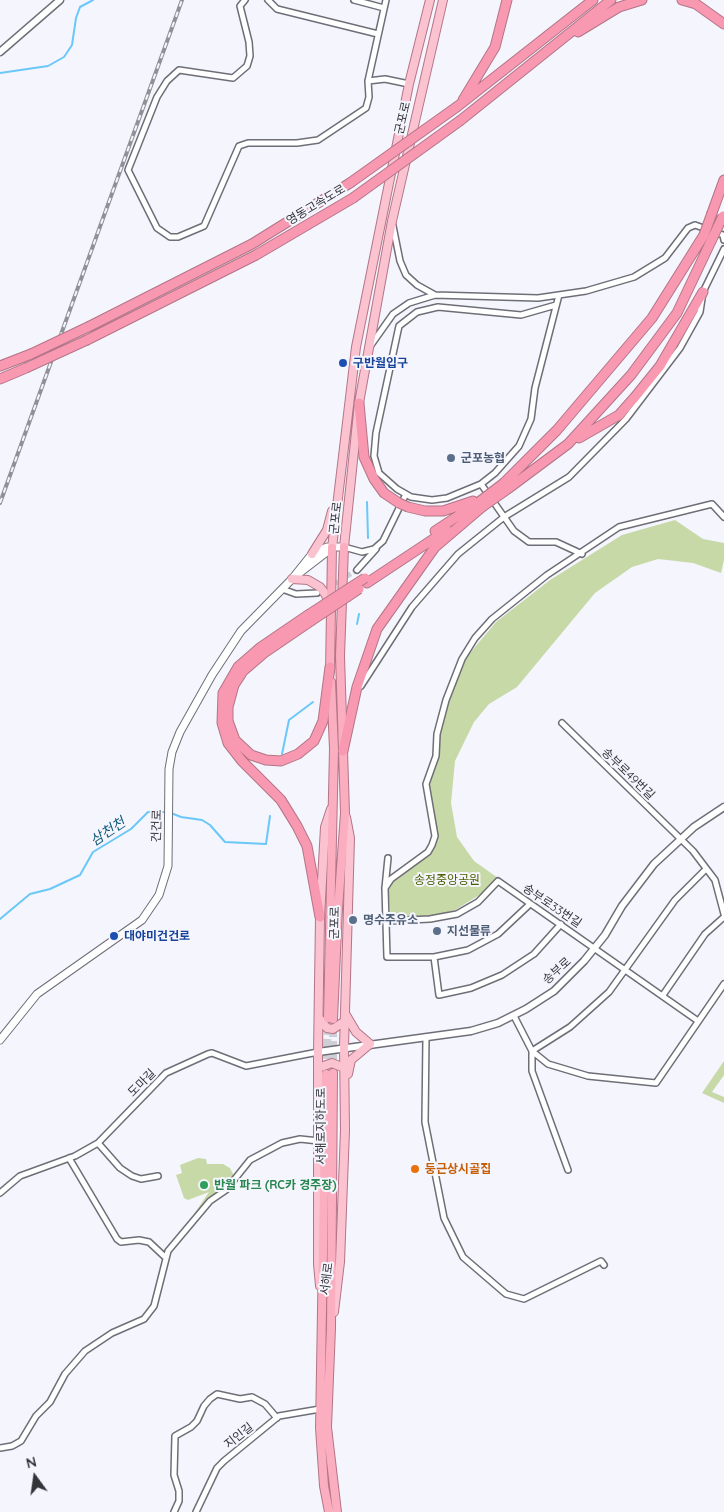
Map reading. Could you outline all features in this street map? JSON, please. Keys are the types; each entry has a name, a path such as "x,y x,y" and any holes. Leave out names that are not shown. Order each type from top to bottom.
{"highway":[{"path":"458,106 495,47 507,0"},
{"name":"영동고속도로","path":"0,366 32,354 90,326 252,244 350,183 458,106 593,0"},
{"name":"영동고속도로","path":"0,379 87,340 256,255 353,198 461,120 611,0"},
{"path":"548,50 619,7 642,0"},
{"path":"682,0 696,4 724,24"},
{"path":"568,444 630,375 677,314 708,236 712,213 724,180"},
{"path":"359,403 364,457 374,479 384,493 408,507 425,511 443,511 488,496 506,486 557,430 652,318 723,215"},
{"path":"320,917 307,846 298,826 281,800 242,761 228,743 222,723 223,692 238,667 261,647 310,618 366,581 568,444 618,415 660,366 704,292"},
{"path":"343,751 355,695 366,656 377,629 435,547 488,496"},
{"name":"군포로","path":"344,547 340,613 345,813"},
{"name":"군포로","path":"331,809 334,749 330,667 332,548"},
{"path":"310,618 242,671 234,685 229,701 228,721 236,740 251,755 266,760 281,762 298,754 314,741 323,721 330,667"},
{"path":"331,809 330,1019 345,813"},
{"name":"서해로지하도로","path":"323,1320 330,1074 331,1328"},
{"name":"서해로","path":"323,1320 320,1409 324,1486 329,1512"},
{"name":"서해로","path":"331,1328 327,1428 337,1512"}],"main road":[{"name":"군포로","path":"332,548 356,347 409,84 430,0"},
{"name":"군포로","path":"344,547 359,403 392,221 443,0"},
{"path":"312,554 327,530 332,511 336,510"},
{"path":"312,554 320,549 344,547"},
{"name":"건건로","path":"292,579 300,575 332,548"},
{"name":"건건로","path":"0,1040 37,994 142,920 160,895 168,866 169,769 172,752 180,732 212,675 241,631 292,579 312,554"},
{"path":"292,579 308,580 320,587 326,595 330,613"},
{"name":"군포로","path":"318,1052 320,917 325,827 331,809"},
{"name":"군포로","path":"344,1047 350,838 345,813"},
{"path":"318,1018 327,1028 333,1029 345,1017 356,1032 370,1044 354,1056 348,1068 348,1112 344,1130"},
{"name":"서해로","path":"331,1328 340,1262 344,1130 344,1047"},
{"name":"서해로","path":"318,1052 318,1264 323,1320"},
{"path":"318,1068 332,1063 344,1068"}],"street":[{"path":"0,52 60,0"},
{"path":"245,0 240,6 249,42 250,56 247,66 233,78 179,70 167,81 157,98 128,170 157,228 170,237 178,237 204,226 238,146 248,143 297,143 318,140 366,108 370,97 368,81 386,0"},
{"path":"268,0 277,9 378,34"},
{"path":"354,0 384,8"},
{"name":"군포로","path":"368,81 385,79 409,84"},
{"path":"392,221 400,261 406,275 417,285 435,296"},
{"path":"370,348 393,314 410,303 435,296 538,298 586,291 634,277 665,258 688,228 696,224 723,235 724,240"},
{"path":"355,695 412,607 458,554 504,516 569,477 626,419 680,348 700,312 704,292 724,249"},
{"path":"556,305 521,314 438,307 417,312 399,326 376,433 374,456 380,472 406,494 432,500 447,498 481,484 495,473 519,446 531,420 535,388 559,295"},
{"path":"481,484 514,532 529,542 556,542 582,554"},
{"path":"357,570 383,541 406,494"},
{"path":"385,888 391,879 428,852 432,845 435,836 426,784 436,756 437,734 446,700 462,659 475,638 492,618 547,575 582,554 619,528 712,504 724,517"},
{"path":"344,547 362,552 374,549 383,541"},
{"path":"282,589 296,594 317,594"},
{"name":"송부로49번길","path":"562,723 681,839 716,880 724,916"},
{"name":"송부로","path":"318,1052 471,1031 514,1016 554,991 596,948 622,906 654,864 711,814 724,807"},
{"path":"388,858 385,888 387,957 434,957 454,954 484,942 504,929 530,904"},
{"path":"532,1051 588,1013 627,970 674,900 706,869"},
{"name":"송부로33번길","path":"387,921 430,919 457,914 478,902 498,881 663,995 696,1023"},
{"path":"663,995 705,934 724,916"},
{"path":"434,957 439,995 471,988 502,975 534,954 560,924"},
{"path":"514,1016 532,1051 548,1064 588,1076 656,1083 724,984"},
{"path":"426,1038 425,1122 444,1218 463,1257 506,1294 524,1300 601,1261 604,1265"},
{"path":"532,1051 532,1071 568,1170"},
{"name":"도마길","path":"0,1193 20,1176 69,1158 98,1143 166,1073 208,1054 212,1053 246,1066 318,1052"},
{"path":"0,1448 12,1446 21,1441 36,1416 50,1402 66,1374 85,1351 112,1333 144,1319 154,1306 165,1257 210,1200 226,1190 250,1160 282,1143 300,1139 319,1141"},
{"path":"98,1143 120,1168 132,1176 141,1179 158,1176"},
{"path":"69,1158 117,1239 120,1242 139,1240 148,1242 165,1257"},
{"path":"174,1512 179,1501 180,1491 174,1475 176,1436 184,1429 191,1428 210,1399 217,1394 240,1399 252,1397 265,1404 277,1418"},
{"name":"지인길","path":"196,1512 217,1468 277,1418 304,1410 320,1409"}],"green space":[{"name":"송정중앙공원","path":"675,520 703,539 724,543 724,560 721,573 693,563 658,559 632,567 595,593 517,687 489,704 474,722 455,761 451,803 457,837 474,861 498,878 489,889 455,910 430,917 391,918 388,889 392,882 431,853 436,845 438,835 428,784 439,757 440,735 448,702 464,660 496,622 550,580 622,535"},
{"path":"724,1061 724,1075 712,1092 724,1097 724,1103 702,1093"},
{"name":"반월 파크 (RC카 경주장)","path":"198,1158 206,1159 207,1164 223,1164 230,1168 234,1176 221,1192 215,1194 196,1215 194,1214 209,1192 188,1200 184,1198 176,1175 182,1173 180,1165"}],"waterway":[{"path":"0,73 48,66 64,57 72,45 76,18 80,7 93,0"},
{"name":"삼천천","path":"367,502 368,538"},
{"name":"삼천천","path":"357,624 359,614"},
{"name":"삼천천","path":"282,754 289,720 313,702"},
{"name":"삼천천","path":"0,919 30,894 50,889 80,875 93,852 131,829 148,812 166,812"},
{"name":"삼천천","path":"171,813 181,817 202,820 210,825 225,842 266,844 270,816"}],"tunnel":[{"path":"321,592 357,570"},
{"path":"333,1019 333,1073"},
{"path":"326,1071 328,1023"}],"railway":[{"path":"0,503 182,0"}],"place":[{"name":"구반월입구","path":"343,363"},
{"name":"군포농협","path":"451,458"},
{"name":"명수주유소","path":"353,920"},
{"name":"지선물류","path":"437,931"},
{"name":"대야미건건로","path":"114,936"},
{"name":"둥근상시골집","path":"415,1169"},
{"name":"반월 파크 (RC카 경주장)","path":"204,1185"}]}
